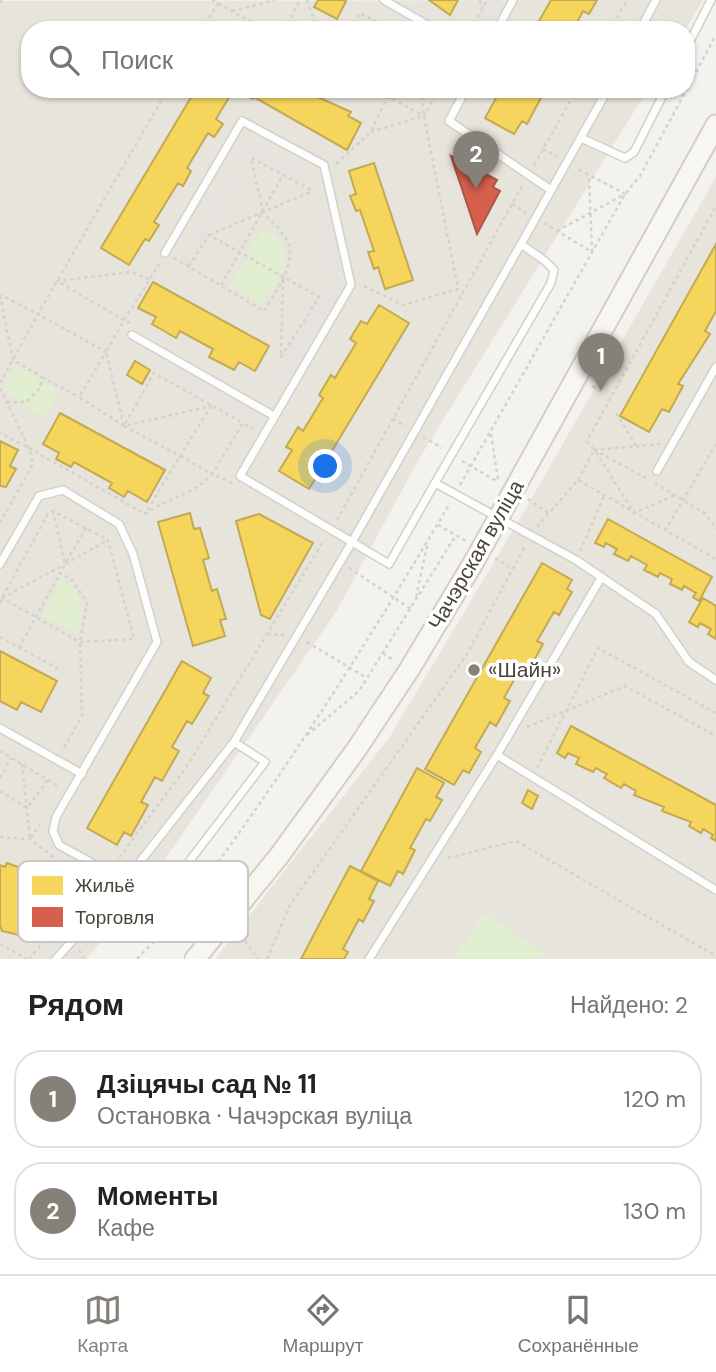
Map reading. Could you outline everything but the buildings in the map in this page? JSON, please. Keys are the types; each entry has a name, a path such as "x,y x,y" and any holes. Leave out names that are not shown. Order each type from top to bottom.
{"main road":[{"name":"Чачэрская вуліца","path":"248,896 356,750 409,670 498,517 716,125"},
{"name":"Чачэрская вуліца","path":"201,956 212,942"}],"lane":[{"path":"384,0 420,21"},
{"path":"502,21 513,0"},
{"path":"645,21 656,0"},
{"path":"695,31 711,0"},
{"path":"461,98 449,121 551,190"},
{"path":"141,861 234,741 352,542 603,98"},
{"path":"581,138 625,158 634,152 661,98"},
{"path":"165,253 242,121 324,165 351,285 240,476 390,564 551,283 554,270 521,244"},
{"path":"132,335 274,416"},
{"path":"657,471 716,367"},
{"path":"435,483 576,560 656,614 689,662 716,680"},
{"path":"0,564 39,496 63,489 119,524 133,554 157,642 56,817 52,831 60,845 90,861"},
{"path":"369,959 497,754 601,578"},
{"path":"0,728 82,774"},
{"path":"190,861 265,762 234,741"},
{"path":"497,754 716,890"},
{"path":"56,959 71,942"}],"path":[{"path":"212,0 250,21"},
{"path":"232,11 275,0"},
{"path":"290,21 300,0"},
{"path":"307,0 315,21"},
{"path":"480,0 482,9"},
{"path":"476,21 487,0"},
{"path":"615,21 627,0"},
{"path":"207,21 218,3"},
{"path":"356,21 360,13 375,21"},
{"path":"695,74 716,35"},
{"path":"0,523 33,464 29,448 0,385 2,375 163,98"},
{"path":"336,164 371,132 386,98"},
{"path":"391,98 424,116"},
{"path":"363,286 403,305 458,289 422,98"},
{"path":"371,132 424,116 434,98"},
{"path":"116,861 189,763 331,530 572,98"},
{"path":"216,861 305,737 395,599 625,194 640,176 682,98"},
{"path":"543,149 625,194"},
{"path":"188,267 209,234 263,212 313,191 251,158 263,212 288,242 290,256 284,277 281,357 318,297 284,277 209,234"},
{"path":"220,286 282,174"},
{"path":"589,174 593,251"},
{"path":"557,231 625,194"},
{"path":"512,204 593,251"},
{"path":"634,513 587,441 716,206"},
{"path":"79,397 165,253 264,311 284,277"},
{"path":"57,281 130,272 149,279"},
{"path":"57,281 124,320"},
{"path":"0,295 106,352 124,426"},
{"path":"0,295 13,360 231,485 240,476"},
{"path":"124,426 154,373 263,435"},
{"path":"7,402 27,402 40,388 42,377"},
{"path":"124,426 211,406"},
{"path":"145,514 211,406"},
{"path":"616,413 636,446"},
{"path":"145,514 163,502 197,490 212,474 243,423"},
{"path":"0,433 145,514"},
{"path":"491,434 498,482"},
{"path":"665,531 716,444"},
{"path":"594,450 672,445"},
{"path":"535,529 578,481 594,450"},
{"path":"594,450 684,499 706,514 716,528"},
{"path":"578,481 716,559"},
{"path":"634,513 676,495"},
{"path":"576,560 605,496"},
{"path":"528,499 548,513"},
{"path":"1,600 80,642 134,639 108,540 53,511"},
{"path":"53,511 65,564"},
{"path":"1,600 48,514 53,511"},
{"path":"438,524 466,541"},
{"path":"19,648 86,528"},
{"path":"305,737 359,691 456,535"},
{"path":"1,600 108,540"},
{"path":"416,601 428,540"},
{"path":"267,959 290,905 467,654 526,543"},
{"path":"495,558 513,569"},
{"path":"340,562 411,609"},
{"path":"52,745 63,751 82,716 80,642 87,602 71,579 60,573"},
{"path":"267,634 297,635 368,678"},
{"path":"0,637 61,670"},
{"path":"533,777 598,648 716,713"},
{"path":"508,735 625,685 716,736"},
{"path":"0,751 63,789"},
{"path":"0,778 11,758"},
{"path":"22,764 30,839"},
{"path":"27,808 48,779"},
{"path":"0,791 27,808"},
{"path":"30,839 44,819"},
{"path":"0,837 30,839 62,861"},
{"path":"430,862 516,841 716,956"},
{"path":"52,856 53,861"},
{"path":"0,944 28,959 42,942"},
{"path":"137,959 153,942"},
{"path":"246,942 258,959"}],"shaded area":[{"path":"487,0 500,0 489,21 476,21"},
{"path":"703,0 690,21 21,21 21,98 642,98 419,459 336,612 164,861 18,861 18,942 100,942 86,959 0,959 0,1"},
{"path":"249,140 310,173 304,184 251,158 189,269 177,263"},
{"path":"716,177 716,959 215,959 228,942 248,942 248,917 389,738 519,520"},
{"path":"326,208 344,284 283,386 268,377 328,281 311,213"},
{"path":"160,360 264,419 260,428 155,368"}],"green space":[{"path":"263,228 275,235 284,253 279,274 263,305 230,286"},
{"path":"16,366 60,392 44,419 4,389"},
{"path":"62,580 75,591 81,604 82,618 76,634 42,615"},
{"path":"485,913 552,959 453,959"}],"place":[{"name":"Моменты","path":"476,189"},
{"name":"Дзіцячы сад № 11","path":"601,391"},
{"name":"«Шайн»","path":"474,670"}]}
